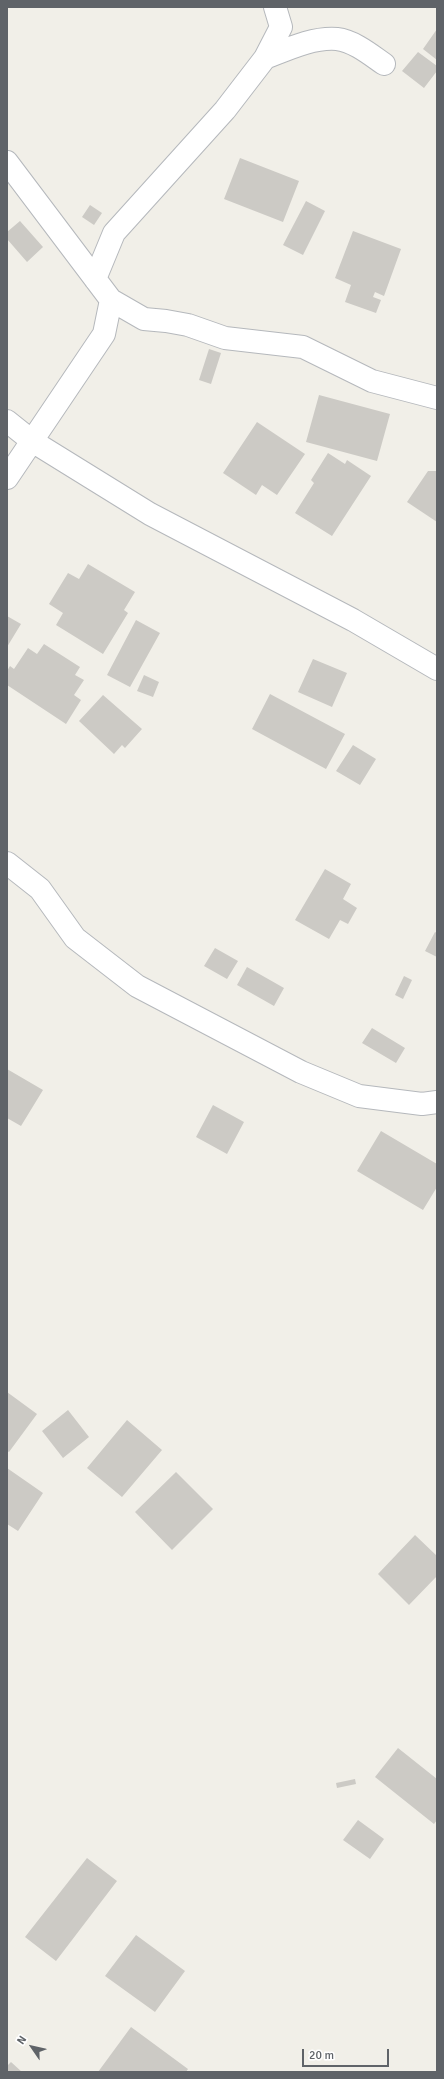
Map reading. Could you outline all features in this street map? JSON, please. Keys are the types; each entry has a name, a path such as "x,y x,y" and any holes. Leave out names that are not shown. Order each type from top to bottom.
{"street":[{"path":"95,279 114,233 225,110 265,58 281,27 275,7"},
{"path":"265,58 305,43 338,39 360,48 384,64"},
{"path":"7,162 111,300 144,320"},
{"path":"7,478 104,334 111,300"},
{"path":"104,334 144,320 166,320 188,325 225,338 303,348 372,381 437,398"},
{"path":"7,420 32,441 150,514 353,620 437,669"},
{"path":"7,863 40,889 75,938 137,986 301,1072 359,1096 422,1104 437,1102"}],"building":[{"path":"437,29 437,60 423,49"},
{"path":"418,52 437,66 437,71 424,88 402,71"},
{"path":"240,158 299,181 283,222 224,199"},
{"path":"306,201 325,211 303,255 283,245"},
{"path":"90,205 102,213 94,225 82,217"},
{"path":"20,221 43,247 27,262 7,239 7,232"},
{"path":"353,231 401,249 384,296 375,292 373,297 381,300 376,313 345,302 351,285 335,278"},
{"path":"209,349 221,353 211,384 199,380"},
{"path":"319,395 390,414 377,461 306,442"},
{"path":"257,422 305,454 277,495 262,485 256,495 223,473"},
{"path":"328,453 345,464 347,460 371,476 332,536 295,513 314,483 311,480"},
{"path":"428,471 437,471 437,522 407,502"},
{"path":"88,564 135,592 124,610 128,613 103,654 56,625 63,613 49,604 68,573 79,579"},
{"path":"7,616 21,624 7,647"},
{"path":"136,620 160,633 130,687 107,675"},
{"path":"44,644 80,667 75,675 84,680 74,695 81,700 66,724 7,685 7,671 10,666 14,669 28,648 37,654"},
{"path":"313,659 347,673 332,707 298,692"},
{"path":"144,675 159,682 153,697 137,691"},
{"path":"270,694 345,734 326,769 252,729"},
{"path":"103,695 142,729 125,748 122,745 114,754 79,721"},
{"path":"353,745 376,759 360,785 336,771"},
{"path":"325,869 351,884 343,899 357,908 348,924 340,920 329,939 295,920"},
{"path":"435,932 437,933 437,957 425,951"},
{"path":"215,948 238,961 227,979 204,966"},
{"path":"247,967 284,988 274,1006 237,985"},
{"path":"404,976 412,980 403,999 395,995"},
{"path":"372,1028 405,1048 396,1063 362,1043"},
{"path":"7,1069 43,1090 21,1126 7,1118"},
{"path":"213,1105 244,1122 227,1154 196,1137"},
{"path":"381,1131 437,1164 437,1187 423,1210 357,1171"},
{"path":"7,1392 37,1414 9,1452 7,1451"},
{"path":"68,1410 89,1437 63,1458 42,1431"},
{"path":"127,1420 162,1450 122,1497 87,1468"},
{"path":"7,1468 43,1493 18,1531 7,1524"},
{"path":"176,1472 213,1509 172,1550 135,1512"},
{"path":"415,1535 437,1556 437,1576 409,1605 378,1574"},
{"path":"398,1748 437,1779 437,1820 434,1824 375,1777"},
{"path":"355,1779 356,1784 337,1788 336,1783"},
{"path":"358,1820 384,1839 370,1859 343,1840"},
{"path":"87,1858 117,1881 56,1961 25,1937"},
{"path":"136,1935 185,1971 155,2012 105,1976"},
{"path":"131,2027 188,2069 186,2072 98,2072"},
{"path":"11,2062 22,2072 7,2072 7,2066"}]}
